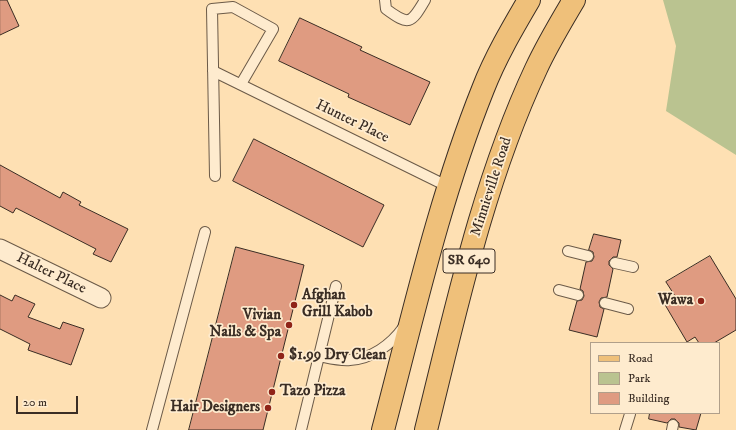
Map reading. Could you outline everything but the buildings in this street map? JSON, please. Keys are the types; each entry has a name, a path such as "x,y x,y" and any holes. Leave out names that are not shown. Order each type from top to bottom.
{"main road":[{"name":"SR 640","path":"383,430 449,187 484,88 496,60 529,0"},
{"name":"Minnieville Road","path":"426,430 459,298 490,189 516,116 536,68 574,0"}],"street":[{"name":"Halter Place","path":"0,250 101,298"}],"lane":[{"path":"385,0 386,9 402,20 409,20 415,17 425,0"},
{"path":"215,176 212,9 233,7 273,29 241,84"},
{"name":"Hunter Place","path":"213,71 449,187"},
{"path":"152,430 205,232"},
{"path":"568,251 588,256"},
{"path":"615,262 633,267"},
{"path":"300,430 336,286"},
{"path":"559,290 578,296"},
{"path":"319,356 351,360 363,357 385,346 394,339 409,320 418,298"},
{"path":"605,303 628,309"},
{"path":"625,430 630,414"}],"green space":[{"path":"663,0 736,0 736,155 666,111 676,46"}],"place":[{"name":"Wawa","path":"701,301"},
{"name":"Afghan Grill Kabob","path":"294,305"},
{"name":"Vivian Nails & Spa","path":"289,325"},
{"name":"$1.99 Dry Clean","path":"281,356"},
{"name":"Tazo Pizza","path":"272,392"},
{"name":"Hair Designers","path":"268,408"}]}
